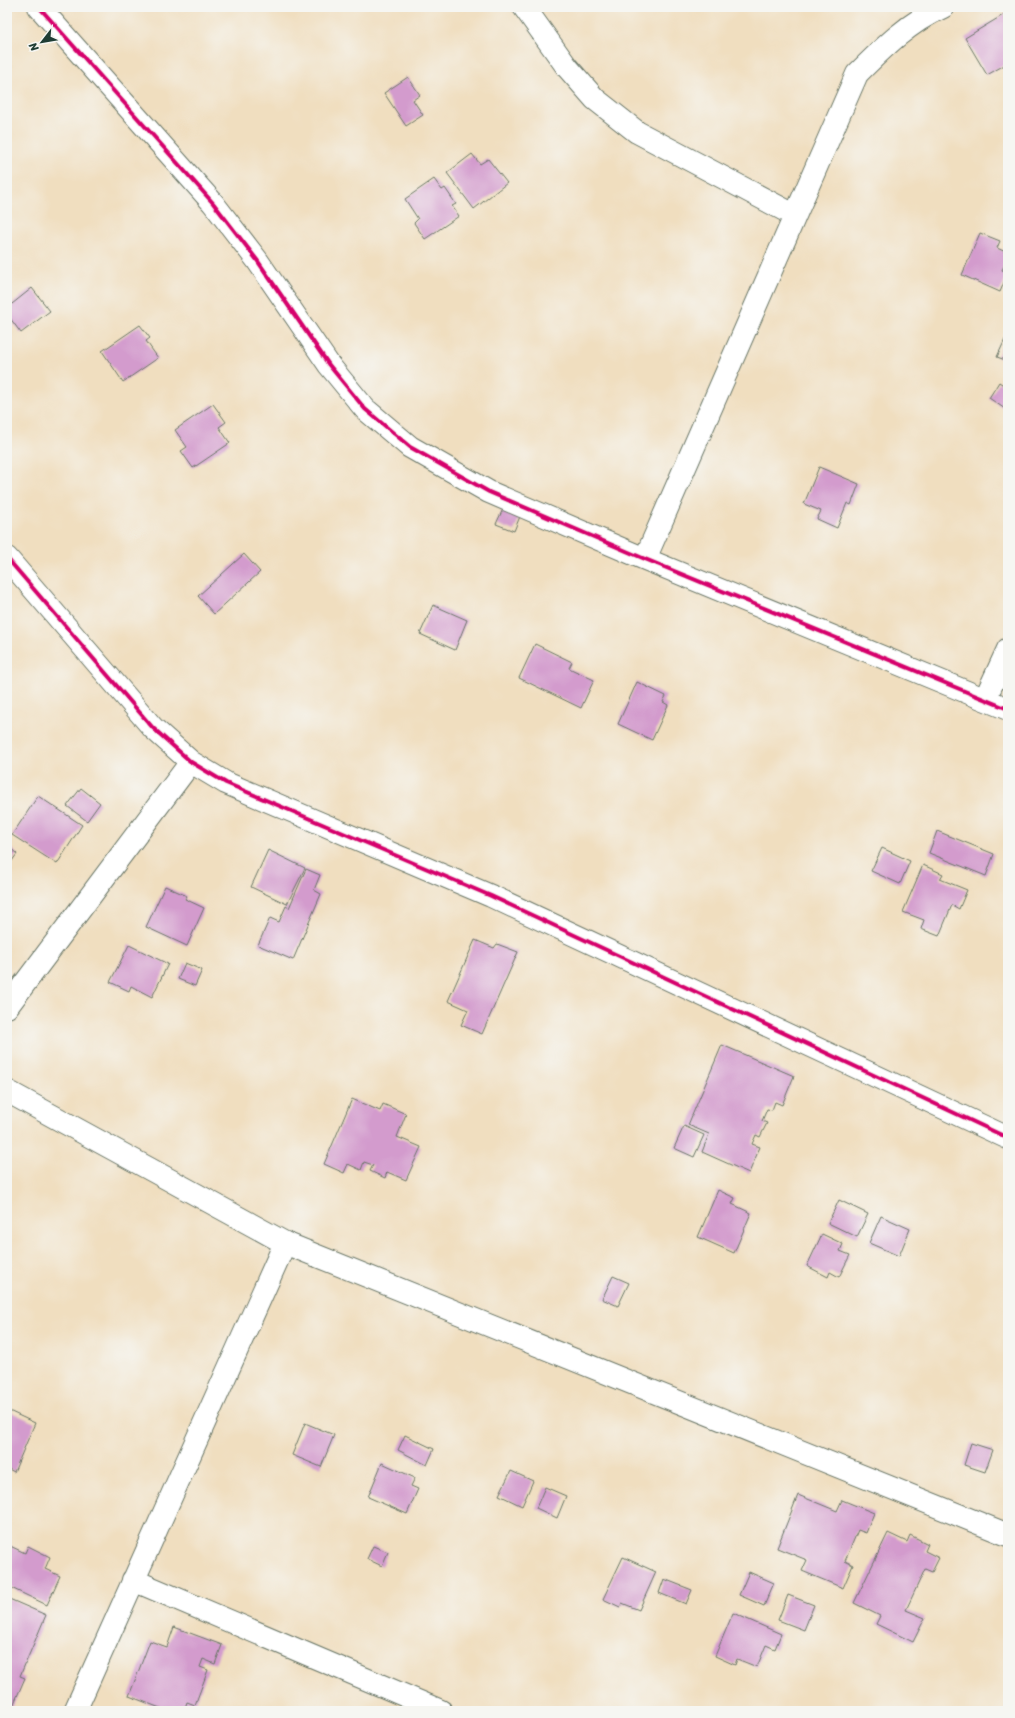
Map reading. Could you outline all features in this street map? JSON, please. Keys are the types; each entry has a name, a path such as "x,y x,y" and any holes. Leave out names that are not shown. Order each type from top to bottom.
{"street":[{"path":"39,7 213,203 257,260 329,365 365,409 410,447 489,492 645,559 1008,709"},
{"path":"524,7 567,68 595,99 637,132 794,215"},
{"path":"645,559 794,215 857,74 890,41 932,12 943,7"},
{"path":"7,558 153,728 191,762 226,783 491,896 1008,1138"},
{"path":"985,699 1008,649"},
{"path":"7,1007 191,762"},
{"path":"7,1091 285,1243 1008,1535"},
{"path":"75,1711 285,1243"},
{"path":"133,1580 441,1711"}],"building":[{"path":"1008,12 1008,63 987,75 965,38"},
{"path":"408,77 420,95 413,100 423,115 406,126 384,93"},
{"path":"472,154 480,164 488,159 507,183 474,209 447,173"},
{"path":"434,179 442,190 445,188 456,204 452,206 459,216 425,239 414,223 418,219 405,199"},
{"path":"980,233 1000,241 997,248 1008,253 1008,258 1002,270 1008,273 1000,292 962,275"},
{"path":"32,288 50,311 21,333 7,314 7,308"},
{"path":"140,325 150,338 146,341 158,358 123,382 102,351"},
{"path":"1008,333 1008,361 997,357"},
{"path":"999,382 1008,388 1008,411 989,398"},
{"path":"213,404 226,422 219,427 230,443 193,468 181,451 187,447 175,430"},
{"path":"819,467 859,484 851,505 847,503 837,528 817,519 821,511 804,504"},
{"path":"504,507 521,514 514,531 496,524"},
{"path":"244,554 260,572 214,614 198,596"},
{"path":"433,605 467,620 455,650 420,634"},
{"path":"535,644 572,662 569,668 594,680 581,708 519,678"},
{"path":"637,682 666,696 663,702 668,705 652,740 618,724"},
{"path":"81,788 100,803 87,821 67,806"},
{"path":"38,796 82,825 57,864 12,835"},
{"path":"937,831 994,854 986,876 929,853"},
{"path":"7,845 17,854 9,865 11,867 7,872"},
{"path":"882,848 910,861 900,884 871,871"},
{"path":"268,850 305,868 287,904 251,887"},
{"path":"923,865 943,874 940,879 967,890 959,909 952,905 939,936 921,929 924,920 903,912"},
{"path":"306,869 320,875 314,890 321,894 293,960 258,945 270,918 279,922 286,906 289,908"},
{"path":"165,886 187,896 185,899 204,908 187,946 146,927"},
{"path":"475,940 494,948 497,944 518,952 482,1034 461,1025 468,1010 448,1001"},
{"path":"129,945 168,964 152,997 131,986 129,991 110,982"},
{"path":"185,963 202,970 195,986 178,979"},
{"path":"722,1045 794,1076 782,1105 775,1102 772,1110 767,1109 762,1121 767,1123 760,1137 756,1135 752,1144 760,1147 749,1173 702,1152 709,1134 688,1125"},
{"path":"352,1099 380,1111 383,1104 406,1114 397,1137 421,1147 406,1180 387,1172 385,1178 370,1171 373,1165 364,1162 361,1170 348,1164 344,1173 324,1164"},
{"path":"684,1126 704,1135 694,1157 674,1148"},
{"path":"718,1190 735,1198 732,1204 751,1213 734,1253 698,1237"},
{"path":"839,1200 868,1214 857,1237 828,1223"},
{"path":"881,1216 910,1229 899,1256 869,1243"},
{"path":"822,1234 843,1244 840,1251 850,1255 839,1277 830,1272 828,1277 807,1266"},
{"path":"613,1276 629,1283 618,1306 602,1299"},
{"path":"7,1410 35,1423 14,1472 7,1468"},
{"path":"305,1423 334,1435 321,1467 292,1455"},
{"path":"405,1435 434,1449 427,1465 398,1450"},
{"path":"971,1443 993,1450 985,1472 964,1465"},
{"path":"382,1463 415,1478 411,1486 418,1489 407,1514 368,1497"},
{"path":"511,1471 533,1481 522,1506 499,1495"},
{"path":"545,1487 566,1496 557,1518 536,1508"},
{"path":"798,1495 837,1511 842,1500 874,1513 866,1533 858,1530 845,1561 853,1565 843,1588 802,1571 807,1560 777,1548"},
{"path":"888,1533 907,1542 910,1535 928,1544 925,1551 939,1558 932,1572 925,1569 906,1610 925,1618 913,1642 876,1624 880,1616 854,1603"},
{"path":"8,1545 25,1553 28,1546 50,1557 45,1569 60,1576 47,1605 7,1586"},
{"path":"373,1546 388,1552 382,1566 367,1559"},
{"path":"623,1557 656,1572 639,1610 622,1603 620,1607 603,1599"},
{"path":"749,1572 774,1583 764,1606 739,1595"},
{"path":"664,1579 692,1590 686,1604 659,1593"},
{"path":"788,1595 814,1605 804,1630 778,1620"},
{"path":"7,1598 46,1615 20,1676 25,1678 12,1708 7,1705"},
{"path":"733,1613 781,1634 775,1649 766,1645 757,1667 737,1659 735,1665 715,1656"},
{"path":"174,1627 222,1645 215,1664 203,1659 200,1667 208,1670 195,1705 187,1702 184,1711 168,1711 129,1696 150,1641 167,1647"}],"cycle path":[{"path":"39,7 213,203 257,260 329,365 365,409 410,447 489,492 645,559 1008,709"},
{"path":"7,558 153,728 191,762 226,783 491,896 1008,1138"}]}
